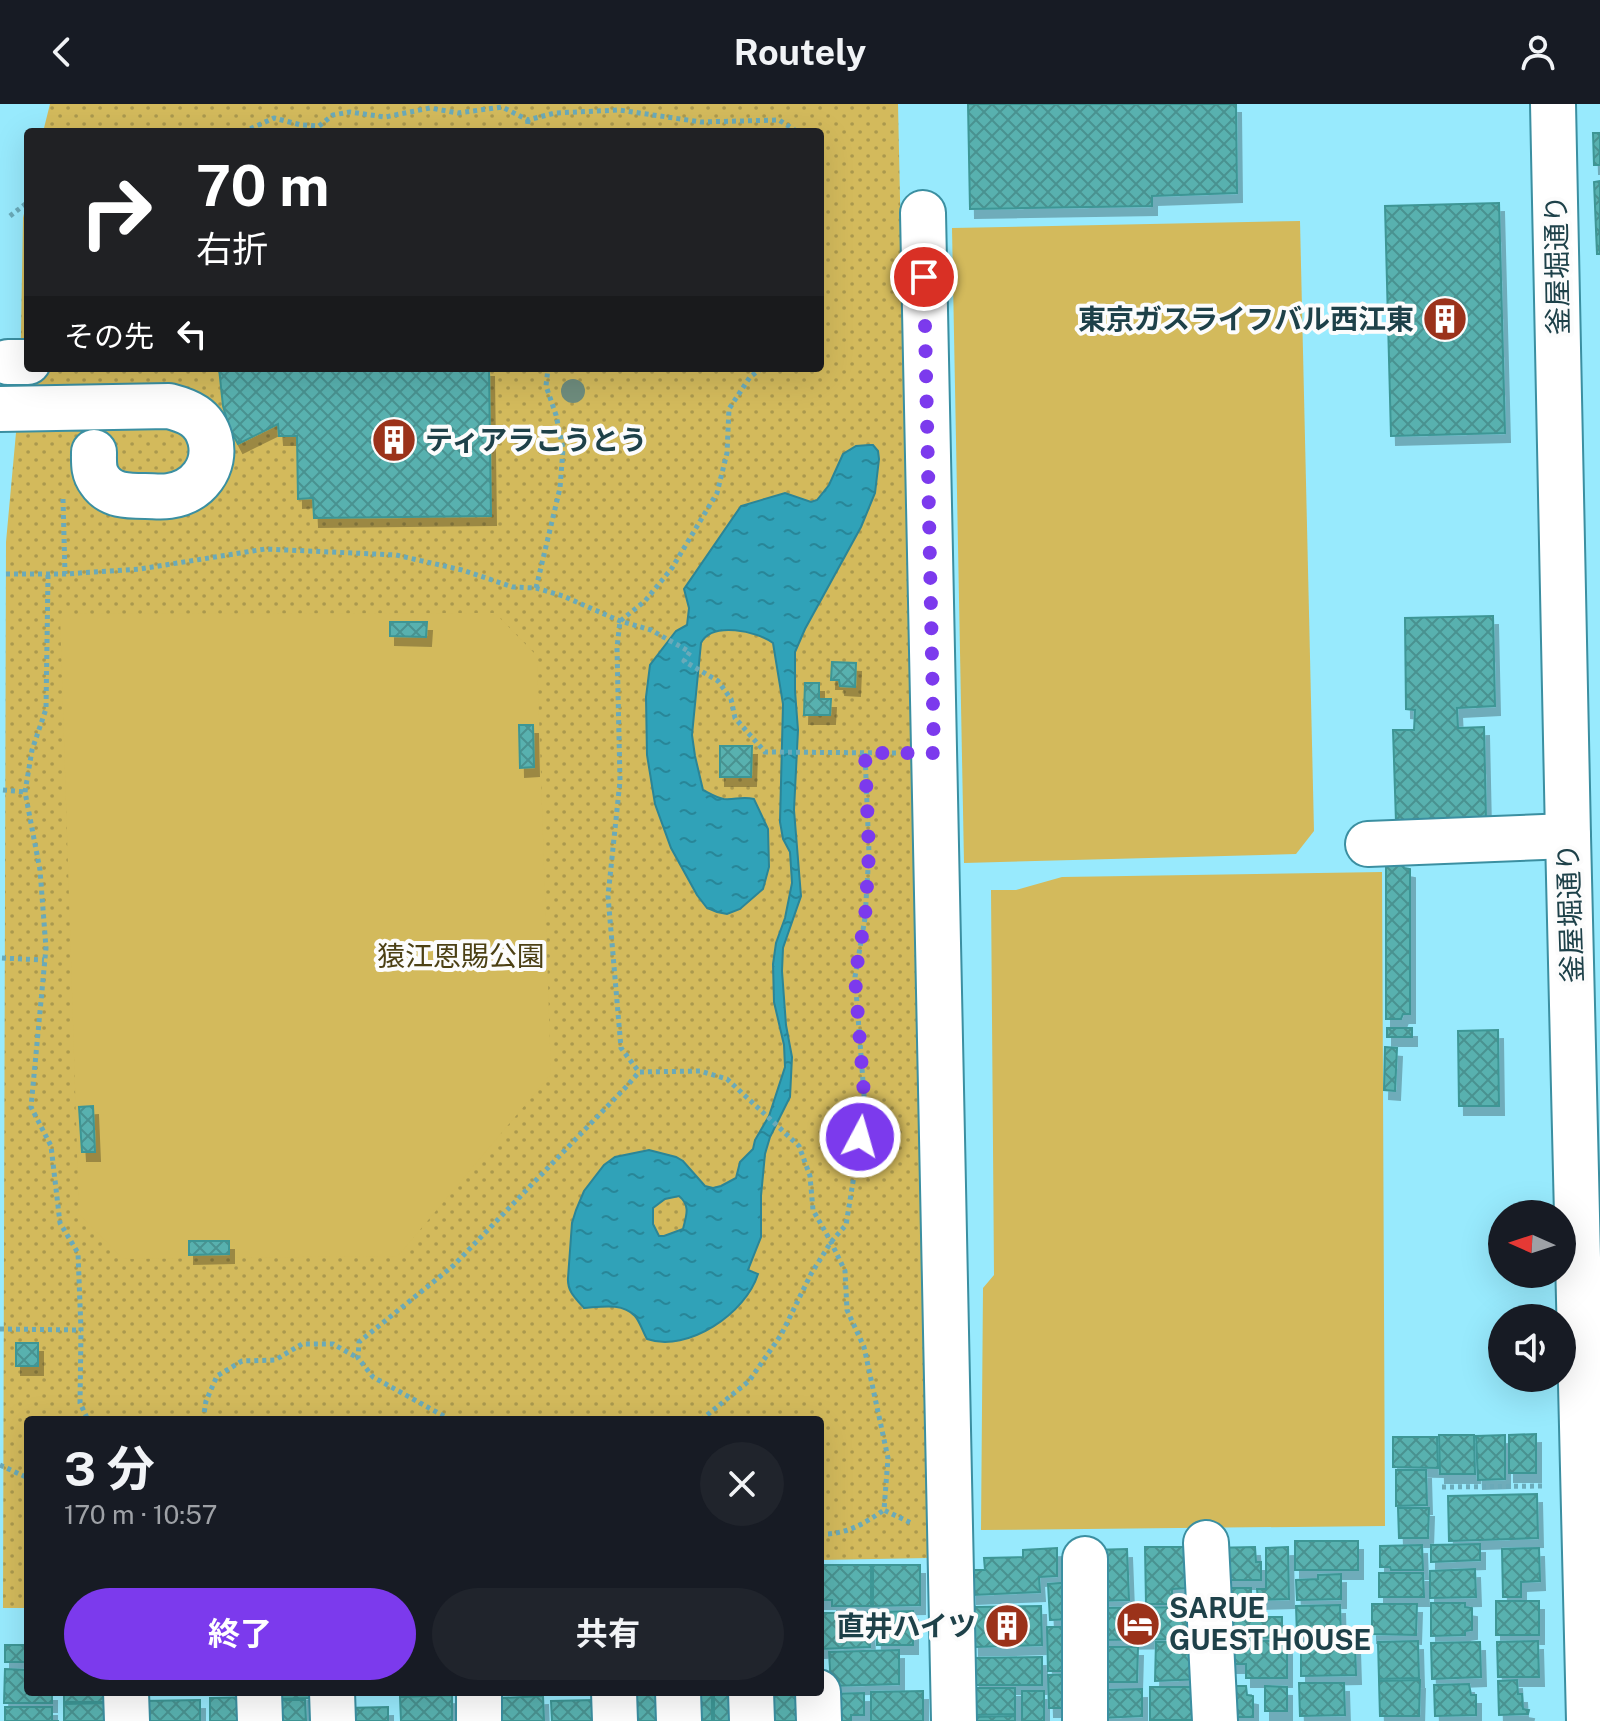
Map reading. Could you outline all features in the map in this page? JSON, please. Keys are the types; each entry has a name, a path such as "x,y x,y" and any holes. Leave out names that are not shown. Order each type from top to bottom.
{"street":[{"name":"釜屋堀通り","path":"1553,104 1589,1721"},
{"path":"923,213 954,1721"},
{"path":"0,409 169,406 187,410 200,421 209,434 212,450 208,470 197,485 169,496 128,496 110,492 100,483 94,470 94,452"},
{"path":"1368,844 1568,836"},
{"path":"1206,1543 1215,1721"},
{"path":"1085,1559 1085,1721"},
{"path":"126,1696 127,1721"},
{"path":"259,1696 260,1721"},
{"path":"332,1696 333,1721"},
{"path":"479,1696 479,1721"},
{"path":"614,1696 615,1721"},
{"path":"678,1696 679,1721"},
{"path":"751,1696 752,1721"},
{"path":"818,1696 819,1721"}],"path":[{"path":"252,128 274,118 319,126 333,115 350,112 385,117 430,108 458,113 502,107 528,120 555,113 619,110 701,122 779,120 792,128"},
{"path":"527,128 528,120"},
{"path":"10,216 24,205"},
{"path":"536,588 560,488 563,449 546,386 548,372"},
{"path":"639,1072 621,1048 608,896 620,781 617,648 620,621 645,601 672,568 717,493 727,453 729,409 757,372"},
{"path":"63,513 65,574"},
{"path":"6,574 48,575 140,569 265,549 396,555 462,570 513,587 536,588 651,630 690,652 684,661 718,681 731,699 735,718 765,752 934,753"},
{"path":"48,575 46,709 32,750 25,792 40,870 46,948 31,1107 51,1146 60,1223 78,1253 80,1403 86,1416"},
{"path":"706,1416 749,1381 781,1335 811,1274 846,1225 865,1108 855,977 865,918 869,853 865,753"},
{"path":"3,790 25,792"},
{"path":"2,958 44,960"},
{"path":"358,1358 359,1342 453,1266 639,1072 700,1071 727,1079 799,1146 810,1176 813,1210 845,1271 847,1310 864,1347 888,1458 884,1510"},
{"path":"0,1329 81,1330"},
{"path":"204,1416 206,1401 217,1376 242,1361 275,1360 302,1344 333,1344 358,1358 373,1377 444,1416"},
{"path":"0,1465 24,1476"},
{"path":"1442,1487 1550,1486"},
{"path":"884,1510 950,1543"},
{"path":"824,1534 835,1535 866,1522 884,1510"}],"green space":[{"name":"猿江恩賜公園","path":"50,104 898,104 929,1558 824,1560 824,1416 24,1416 24,1608 3,1608 6,542 20,389 24,214 24,372 824,372 824,128 44,128"},
{"path":"1300,221 1314,831 1296,854 964,863 952,228"},
{"path":"495,613 537,656 551,1074 398,1256 123,1259 79,1214 60,614"},
{"path":"1382,872 1385,1526 981,1530 983,1288 994,1275 991,890 1016,890 1062,877"}],"water":[{"path":"873,445 878,451 875,493 861,527 795,652 798,730 794,810 801,896 783,948 782,971 792,1057 790,1097 765,1154 761,1237 748,1270 758,1274 741,1303 713,1326 680,1340 663,1342 647,1339 637,1318 630,1312 611,1306 584,1308 570,1291 572,1223 576,1210 584,1191 604,1165 615,1157 649,1150 683,1161 705,1186 721,1186 736,1178 740,1162 753,1149 769,1116 785,1067 784,1045 774,1002 773,964 792,883 790,852 783,839 780,822 783,704 773,643 746,632 724,630 707,636 701,643 692,735 703,790 724,799 754,799 768,829 769,867 763,889 740,909 727,914 707,908 697,895 671,848 655,804 647,755 646,697 650,665 676,631 687,625 689,608 684,589 741,506 785,493 811,502 817,500 829,485 843,454 856,446","holes":["679,1196 687,1211 683,1229 659,1236 653,1224 653,1208 665,1199"]}],"building":[{"path":"968,104 1236,104 1237,193 1152,196 1152,206 970,209"},
{"path":"1593,133 1600,133 1600,165 1594,165"},
{"path":"1600,181 1600,254 1597,254 1594,182"},
{"name":"東京ガスライフバル西江東","path":"1499,203 1505,433 1391,436 1385,206"},
{"name":"ティアラこうとう","path":"219,372 489,372 491,516 314,518 313,498 298,499 297,436 279,436 278,424 238,444 223,406"},
{"path":"1493,616 1495,706 1457,708 1458,728 1484,727 1486,819 1396,822 1393,730 1414,730 1415,710 1406,709 1405,618"},
{"path":"390,622 427,622 426,637 390,636"},
{"path":"832,662 856,663 855,687 840,686 839,680 831,680"},
{"path":"805,683 819,683 819,699 831,699 830,715 804,715"},
{"path":"519,725 533,725 534,767 520,768"},
{"path":"720,746 752,746 751,777 720,777"},
{"path":"1386,864 1403,865 1410,869 1410,1014 1403,1014 1401,1019 1386,1019"},
{"path":"1387,1028 1412,1028 1412,1037 1387,1037"},
{"path":"1498,1030 1499,1106 1459,1106 1458,1031"},
{"path":"1385,1047 1397,1048 1395,1091 1384,1090"},
{"path":"93,1106 95,1152 82,1152 79,1107"},
{"path":"189,1241 229,1241 229,1254 189,1255"},
{"path":"16,1343 38,1343 38,1366 16,1366"},
{"path":"1536,1434 1536,1473 1509,1473 1509,1435"},
{"path":"1439,1435 1474,1435 1475,1474 1440,1474"},
{"path":"1505,1435 1505,1479 1478,1480 1476,1436"},
{"path":"1393,1437 1437,1437 1438,1468 1393,1467"},
{"path":"1396,1470 1426,1470 1427,1505 1396,1506"},
{"path":"1537,1494 1538,1538 1449,1541 1448,1496"},
{"path":"1398,1508 1429,1508 1428,1538 1399,1538"},
{"path":"1295,1541 1358,1541 1358,1570 1295,1570"},
{"path":"1480,1544 1480,1560 1431,1562 1431,1545"},
{"path":"1422,1545 1423,1570 1380,1567 1380,1546"},
{"path":"1145,1547 1189,1547 1190,1588 1172,1589 1172,1604 1146,1604"},
{"path":"1255,1547 1256,1562 1261,1562 1261,1580 1211,1580 1211,1548"},
{"path":"1288,1547 1289,1599 1258,1600 1257,1589 1266,1589 1266,1548"},
{"path":"1057,1548 1057,1576 1039,1577 1040,1592 972,1595 971,1570 985,1570 984,1558 1023,1557 1023,1550"},
{"path":"1539,1548 1540,1581 1521,1582 1521,1597 1503,1597 1502,1549"},
{"path":"1127,1549 1129,1600 1093,1601 1092,1550"},
{"path":"824,1565 871,1565 871,1606 832,1606 832,1600 824,1600"},
{"path":"873,1565 920,1565 920,1605 873,1606"},
{"path":"1475,1569 1476,1597 1430,1598 1430,1571"},
{"path":"1379,1573 1423,1573 1424,1597 1379,1597"},
{"path":"1341,1574 1341,1599 1297,1600 1296,1580"},
{"path":"1073,1582 1075,1619 1050,1620 1048,1584"},
{"path":"1227,1588 1251,1588 1251,1600 1228,1601"},
{"path":"1496,1601 1539,1601 1539,1635 1496,1635"},
{"path":"1230,1603 1261,1603 1262,1617 1282,1617 1282,1638 1230,1637"},
{"path":"1431,1603 1465,1603 1465,1607 1472,1608 1472,1630 1465,1631 1465,1635 1431,1636"},
{"path":"1372,1604 1417,1604 1416,1635 1372,1634"},
{"path":"1340,1605 1341,1635 1297,1636 1296,1606"},
{"name":"直井ハイツ","path":"1041,1606 1042,1645 974,1647 973,1607"},
{"path":"1197,1607 1196,1639 1095,1640 1095,1608"},
{"path":"913,1611 913,1645 877,1645 876,1612"},
{"path":"824,1613 869,1613 870,1647 824,1649"},
{"path":"1047,1627 1077,1627 1078,1671 1048,1671"},
{"path":"1221,1641 1287,1641 1287,1678 1246,1678 1246,1664 1221,1664"},
{"path":"1418,1641 1419,1678 1379,1679 1378,1642"},
{"path":"1538,1641 1539,1677 1498,1677 1497,1642"},
{"path":"1156,1642 1203,1642 1204,1679 1155,1681"},
{"path":"1480,1642 1481,1677 1432,1679 1431,1643"},
{"path":"1355,1643 1356,1675 1301,1676 1301,1644"},
{"path":"5,1645 24,1645 24,1662 5,1662"},
{"path":"1094,1647 1138,1647 1137,1682 1094,1682"},
{"path":"899,1650 899,1684 831,1686 829,1652"},
{"path":"1042,1657 1042,1685 975,1685 974,1658"},
{"path":"5,1669 24,1670 24,1696 52,1696 52,1703 4,1703"},
{"path":"1078,1674 1078,1708 1049,1708 1048,1675"},
{"path":"1420,1680 1419,1716 1380,1716 1379,1681"},
{"path":"1517,1680 1518,1694 1522,1694 1523,1709 1529,1710 1528,1714 1499,1715 1498,1681"},
{"path":"1299,1683 1344,1683 1345,1715 1300,1716"},
{"path":"1469,1684 1471,1695 1476,1695 1476,1715 1435,1716 1434,1685"},
{"path":"1226,1686 1246,1686 1247,1695 1253,1696 1253,1717 1226,1717"},
{"path":"1265,1686 1287,1687 1287,1711 1265,1711"},
{"path":"1150,1687 1200,1687 1200,1720 1150,1720"},
{"path":"975,1688 1015,1688 1015,1714 975,1715"},
{"path":"1142,1689 1142,1716 1101,1718 1100,1690"},
{"path":"923,1691 923,1721 871,1721 871,1692"},
{"path":"1022,1691 1044,1691 1044,1721 1022,1721"},
{"path":"864,1693 864,1715 851,1715 851,1721 826,1721 826,1694"},
{"path":"64,1696 108,1696 108,1702 64,1702"},
{"path":"268,1696 318,1696 318,1698 268,1699"},
{"path":"452,1696 452,1721 401,1721 400,1697"},
{"path":"543,1696 544,1721 501,1721 500,1698"},
{"path":"623,1696 671,1696 672,1721 624,1721"},
{"path":"682,1696 712,1696 712,1721 683,1721"},
{"path":"714,1696 741,1696 741,1721 714,1721"},
{"path":"763,1696 801,1696 802,1721 764,1721"},
{"path":"253,1697 253,1721 210,1721 210,1698"},
{"path":"200,1700 200,1721 144,1721 143,1701"},
{"path":"278,1700 305,1700 306,1721 278,1721"},
{"path":"595,1700 596,1721 552,1721 551,1701"},
{"path":"108,1703 108,1721 64,1721 64,1704"},
{"path":"5,1707 52,1707 52,1721 5,1721"},
{"path":"388,1707 388,1721 347,1721 347,1708"},
{"path":"1015,1716 1015,1721 975,1721 975,1717"}],"place":[{"name":"東京ガスライフバル西江東","path":"1445,319"},
{"name":"ティアラこうとう","path":"394,440"},
{"name":"SARUE GUEST HOUSE","path":"1138,1624"},
{"name":"直井ハイツ","path":"1007,1626"}],"route":[{"path":"860,1137 865,1108 855,977 865,918 869,853 865,753 934,753 924,277"}]}
